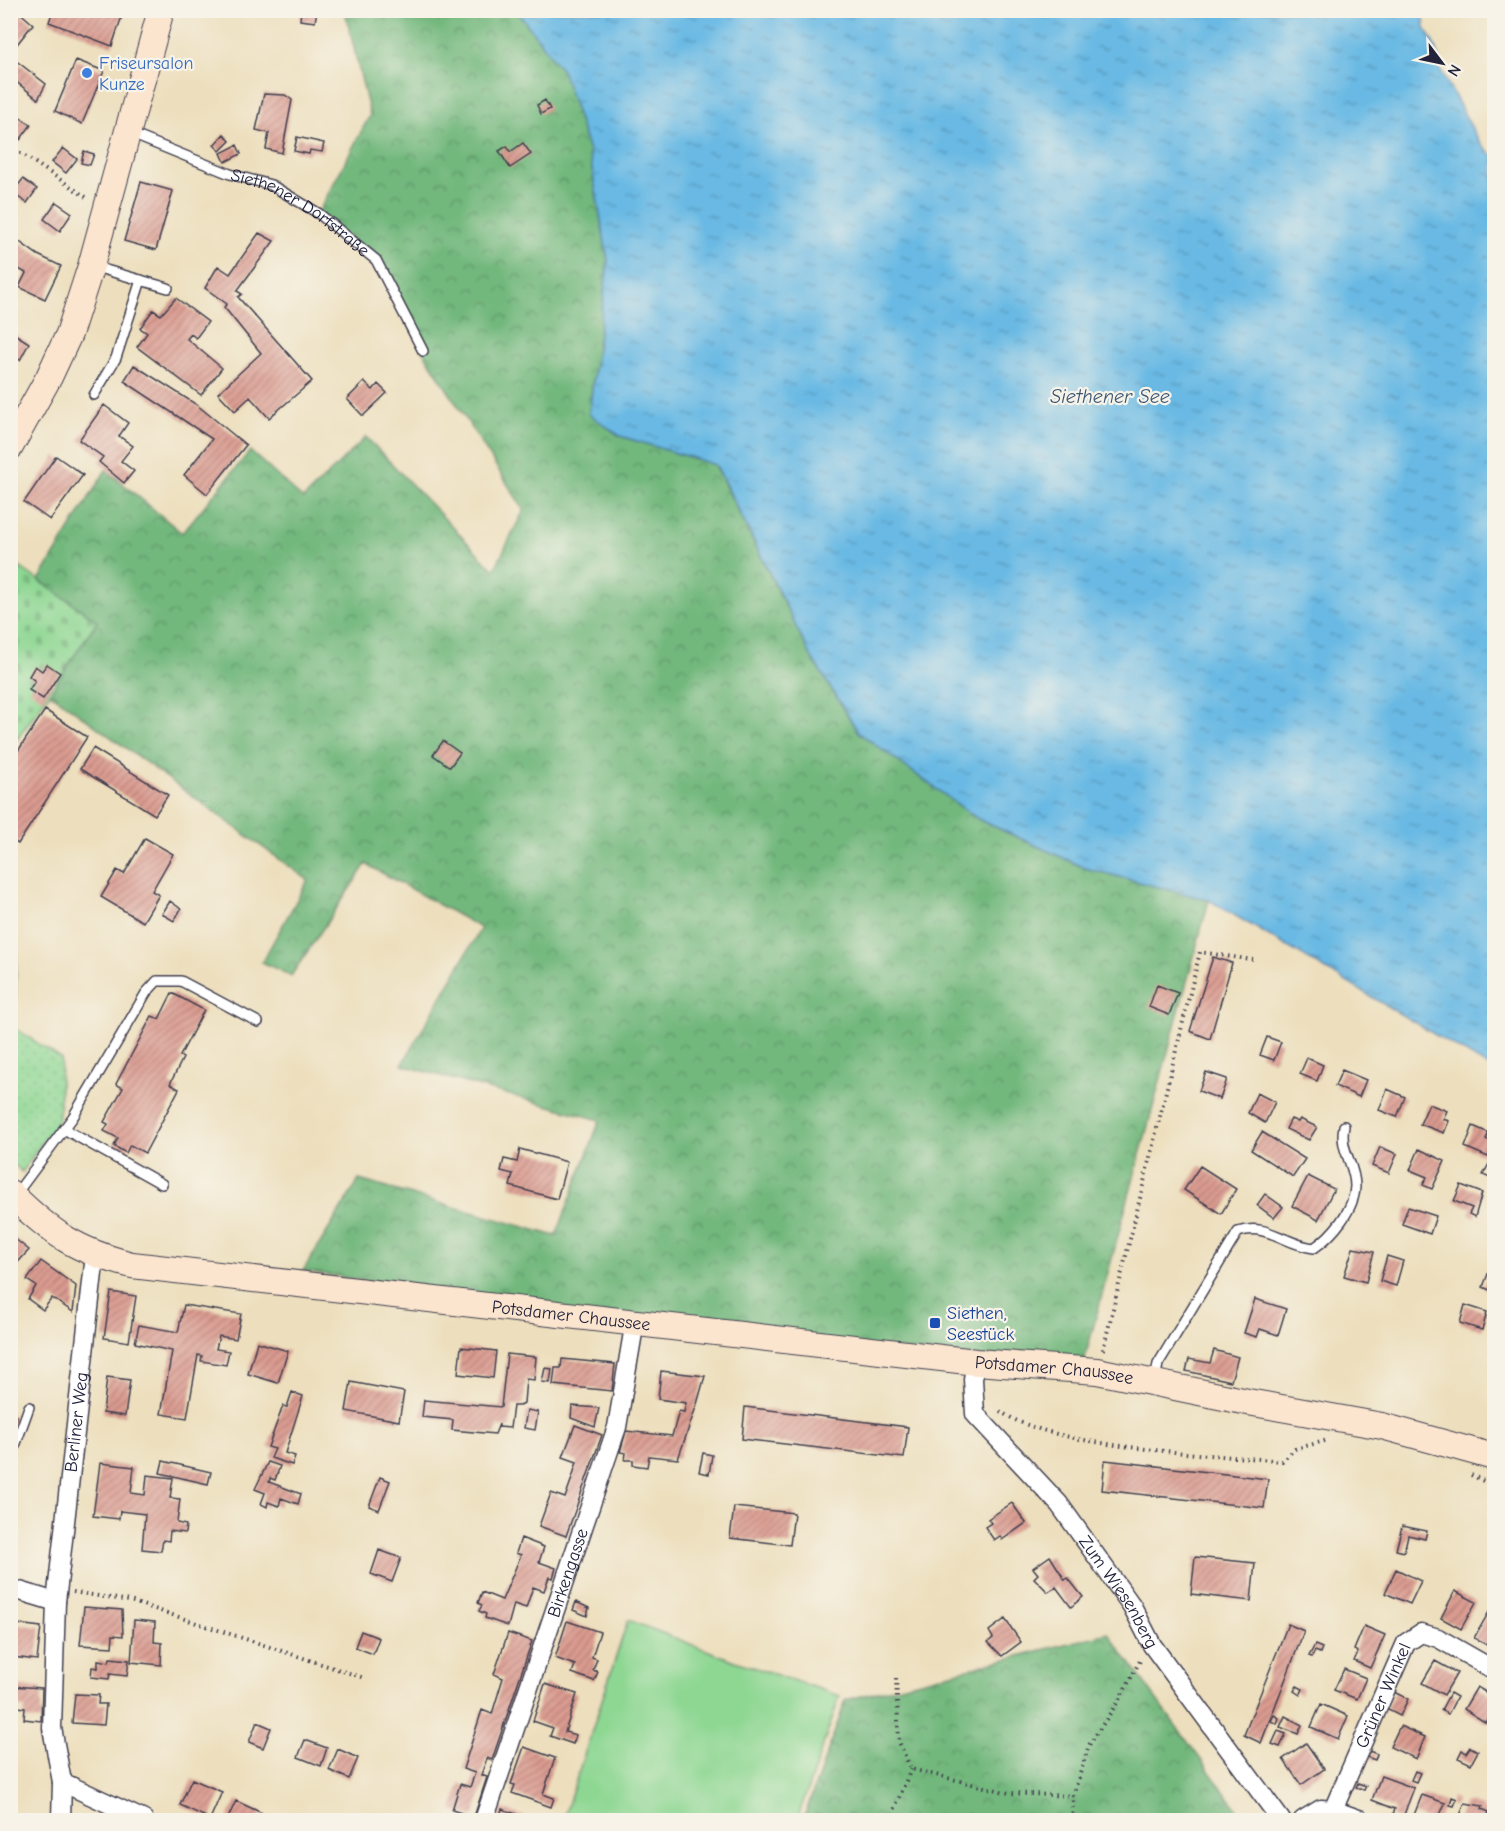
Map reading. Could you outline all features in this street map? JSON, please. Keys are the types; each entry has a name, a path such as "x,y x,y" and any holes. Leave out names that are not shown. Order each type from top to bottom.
{"main road":[{"path":"10,447 49,377 69,334 91,266 161,10"},
{"name":"Potsdamer Chaussee","path":"12,1195 64,1240 95,1256 132,1265 975,1362 1097,1371 1382,1426 1494,1457"}],"street":[{"name":"Berliner Weg","path":"61,1821 62,1782 52,1728 57,1595 95,1256"},
{"name":"Birkengasse","path":"484,1821 617,1427 635,1322"},
{"name":"Zum Wiesenberg","path":"975,1362 973,1379 975,1414 1059,1504 1132,1606 1152,1645 1281,1821"},
{"path":"10,1588 57,1595"},
{"name":"Grüner Winkel","path":"1334,1810 1406,1643 1421,1633 1438,1638 1494,1670"},
{"path":"62,1782 144,1821"},
{"path":"1303,1821 1321,1809 1334,1810 1362,1821"}],"lane":[{"name":"Siethener Dorfstraße","path":"127,132 230,174 271,185 318,213 376,260 423,351"},
{"path":"91,266 168,288"},
{"path":"94,394 116,358 141,280"},
{"path":"12,1195 64,1129 146,993 157,981 181,981 258,1022"},
{"name":"Potsdamer Chaussee","path":"1154,1383 1158,1364 1238,1232 1251,1227 1302,1246 1314,1248 1324,1241 1339,1223 1351,1203 1355,1185 1344,1153 1342,1137 1344,1126"},
{"path":"64,1129 162,1184"},
{"path":"10,1460 29,1407"}],"path":[{"path":"10,146 83,198 107,205"},
{"path":"1097,1371 1200,952 1253,960"},
{"path":"997,1409 1015,1422 1039,1430 1117,1444 1282,1461 1295,1449 1335,1437"},
{"path":"57,1595 130,1601 364,1678"},
{"path":"1072,1821 1072,1796 1089,1744 1119,1700 1140,1660 1152,1645"},
{"path":"890,1821 911,1769 899,1742 896,1678"},
{"path":"911,1769 1009,1793 1072,1796"}],"green space":[{"path":"345,11 517,11 563,72 589,151 608,261 589,414 620,436 715,465 809,653 858,732 978,819 1085,868 1209,900 1082,1369 575,1314 303,1271 359,1180 556,1236 600,1120 402,1065 481,928 366,864 291,976 262,962 308,880 50,693 97,621 39,580 106,470 182,533 250,451 303,499 366,437 494,570 524,510 424,353 376,260 318,213 370,115"},
{"path":"11,561 97,621 11,748"},
{"path":"11,930 17,939 15,1028 61,1059 59,1119 22,1172 10,1160"},
{"path":"628,1620 735,1661 840,1696 797,1820 563,1820"},
{"path":"1108,1633 1245,1820 803,1820 846,1700"}],"water":[{"name":"Siethener See","path":"517,11 1423,11 1425,28 1437,50 1440,69 1479,141 1494,157 1494,1070 1209,900 1085,868 978,819 858,732 809,653 716,465 620,436 589,414 608,261 589,151 563,72"}],"building":[{"path":"10,10 17,10 33,24 10,53"},
{"path":"53,10 124,10 112,46 49,22"},
{"path":"301,10 317,10 315,22 300,20"},
{"path":"10,56 46,84 38,99 10,77"},
{"path":"76,60 104,71 82,124 55,111"},
{"path":"264,94 285,95 292,100 282,153 266,149 269,133 256,130"},
{"path":"545,100 550,109 541,114 537,105"},
{"path":"19,117 31,125 20,140 10,133"},
{"path":"224,134 230,141 220,151 214,145"},
{"path":"297,137 324,143 322,152 310,150 309,154 294,151"},
{"path":"523,143 531,154 510,168 499,151 507,146 510,152"},
{"path":"237,145 241,154 225,162 221,153"},
{"path":"63,148 77,159 66,173 52,162"},
{"path":"84,151 94,154 90,165 81,163"},
{"path":"23,179 37,189 27,203 12,193"},
{"path":"141,182 173,191 156,250 124,241"},
{"path":"56,202 72,213 60,231 44,219"},
{"path":"259,233 274,241 237,291 242,294 238,297 312,381 269,418 250,397 235,411 218,393 261,353 224,307 227,304 205,288 218,266 230,274"},
{"path":"10,235 38,255 61,266 45,299 19,287 26,273 10,264"},
{"path":"176,298 208,322 196,338 191,334 187,339 222,368 201,395 137,347 147,333 140,328 153,310 161,315"},
{"path":"10,331 29,343 20,360 10,354"},
{"path":"134,365 197,405 246,445 207,494 184,475 212,439 124,381"},
{"path":"364,382 373,390 378,384 387,393 363,416 347,399"},
{"path":"104,405 128,423 119,436 133,446 121,461 134,471 124,483 99,462 103,457 79,440"},
{"path":"56,456 83,475 50,520 24,502"},
{"path":"47,664 60,673 43,699 29,690 35,681 29,676 35,666 42,671"},
{"path":"45,710 87,737 18,844 10,839 10,763"},
{"path":"443,741 460,753 450,767 433,755"},
{"path":"93,748 168,795 155,815 80,769"},
{"path":"145,838 173,854 152,891 159,895 143,922 101,897 117,870 124,874"},
{"path":"170,901 181,909 174,921 162,914"},
{"path":"1213,957 1232,963 1210,1039 1190,1031"},
{"path":"1157,985 1178,993 1169,1015 1149,1007"},
{"path":"172,993 204,1010 180,1056 183,1058 170,1084 179,1089 145,1153 130,1145 126,1153 114,1146 118,1138 104,1131 108,1124 104,1122 123,1088 116,1084 152,1016 159,1019"},
{"path":"1267,1037 1281,1042 1274,1060 1260,1055"},
{"path":"1307,1058 1323,1065 1317,1081 1300,1074"},
{"path":"1342,1070 1366,1080 1359,1097 1335,1086"},
{"path":"1206,1072 1227,1079 1220,1099 1199,1091"},
{"path":"1387,1089 1405,1097 1397,1117 1379,1110"},
{"path":"1257,1093 1275,1102 1265,1123 1248,1113"},
{"path":"1429,1104 1447,1111 1443,1119 1449,1121 1444,1133 1420,1124"},
{"path":"1291,1119 1298,1122 1300,1119 1317,1127 1309,1140 1286,1129"},
{"path":"1473,1126 1489,1133 1486,1139 1494,1143 1488,1157 1465,1147"},
{"path":"1262,1132 1305,1159 1293,1177 1251,1150"},
{"path":"1380,1147 1397,1154 1389,1173 1372,1166"},
{"path":"520,1149 567,1162 557,1199 510,1186 513,1174 501,1171 504,1159 517,1162"},
{"path":"1419,1149 1445,1161 1432,1189 1423,1185 1427,1177 1410,1170"},
{"path":"1489,1164 1494,1167 1492,1179 1483,1175"},
{"path":"1200,1166 1236,1189 1221,1214 1184,1190"},
{"path":"1308,1176 1334,1189 1318,1220 1292,1206"},
{"path":"1461,1185 1482,1193 1475,1217 1469,1214 1472,1208 1454,1201"},
{"path":"1265,1194 1283,1207 1274,1218 1257,1205"},
{"path":"1408,1207 1436,1216 1430,1234 1402,1224"},
{"path":"10,1235 29,1250 10,1271"},
{"path":"1353,1248 1374,1252 1366,1282 1344,1276"},
{"path":"1387,1256 1403,1261 1396,1286 1380,1281"},
{"path":"41,1261 76,1286 73,1312 52,1298 43,1310 28,1299 36,1286 27,1280"},
{"path":"1491,1266 1494,1267 1494,1292 1483,1287"},
{"path":"111,1292 136,1296 129,1342 104,1338"},
{"path":"1255,1299 1286,1309 1278,1335 1260,1329 1257,1337 1244,1333"},
{"path":"184,1305 241,1314 236,1339 219,1336 216,1349 229,1351 226,1365 201,1361 202,1356 198,1355 187,1418 161,1414 172,1351 135,1343 139,1325 178,1332"},
{"path":"1465,1305 1487,1312 1482,1330 1460,1323"},
{"path":"257,1342 288,1351 278,1383 248,1374"},
{"path":"461,1347 496,1351 493,1378 458,1374"},
{"path":"1214,1350 1238,1357 1231,1381 1186,1371 1189,1359 1210,1363"},
{"path":"507,1354 536,1357 534,1380 526,1379 524,1403 513,1406 510,1428 499,1427 499,1424 495,1434 452,1430 453,1420 422,1417 424,1400 501,1407"},
{"path":"562,1359 615,1364 612,1391 553,1385 555,1368 561,1368"},
{"path":"545,1368 552,1369 550,1383 542,1382"},
{"path":"661,1371 705,1376 678,1459 649,1456 647,1467 633,1465 633,1460 625,1460 626,1453 620,1452 626,1431 672,1436 679,1411 684,1412 686,1403 658,1399"},
{"path":"107,1377 130,1380 125,1416 103,1413"},
{"path":"351,1382 404,1392 399,1421 346,1411"},
{"path":"292,1392 303,1396 285,1453 295,1456 292,1465 271,1458 275,1449 268,1447 283,1406 287,1407"},
{"path":"572,1406 599,1408 595,1427 571,1418"},
{"path":"745,1407 908,1427 904,1458 742,1439"},
{"path":"527,1410 538,1412 535,1430 524,1428"},
{"path":"10,1415 16,1416 12,1438 10,1438"},
{"path":"575,1425 602,1435 566,1536 539,1526 551,1493 565,1498 577,1462 563,1457"},
{"path":"703,1453 712,1455 709,1474 699,1472"},
{"path":"1105,1460 1268,1479 1264,1508 1102,1490"},
{"path":"163,1461 211,1472 208,1484 160,1473"},
{"path":"268,1462 280,1466 275,1480 270,1478 269,1482 301,1494 298,1504 281,1498 279,1506 268,1502 267,1507 261,1504 265,1493 255,1489"},
{"path":"100,1463 134,1467 131,1493 145,1495 147,1475 173,1478 170,1498 180,1499 177,1523 186,1525 185,1533 170,1531 169,1541 163,1540 161,1551 142,1549 145,1514 120,1511 119,1519 93,1516"},
{"path":"380,1477 390,1481 379,1510 369,1506"},
{"path":"1012,1503 1026,1523 1002,1540 1000,1536 994,1540 985,1527 991,1523 988,1519"},
{"path":"734,1507 794,1513 790,1545 730,1538"},
{"path":"1402,1526 1427,1531 1425,1539 1408,1535 1404,1552 1396,1550"},
{"path":"521,1538 544,1547 539,1562 556,1568 553,1578 549,1577 544,1591 533,1587 526,1608 514,1604 508,1626 485,1618 486,1614 479,1611 482,1605 478,1603 482,1592 502,1600 521,1555 516,1553"},
{"path":"379,1550 401,1558 392,1582 371,1574"},
{"path":"1050,1556 1065,1580 1068,1578 1083,1597 1071,1607 1056,1587 1048,1592 1034,1578 1038,1574 1033,1568"},
{"path":"1195,1557 1255,1563 1251,1601 1191,1594"},
{"path":"1396,1569 1421,1581 1410,1604 1385,1593"},
{"path":"1455,1591 1476,1602 1461,1629 1441,1618"},
{"path":"576,1602 589,1608 587,1616 573,1610"},
{"path":"84,1607 122,1610 123,1636 113,1635 112,1647 80,1645"},
{"path":"1489,1612 1494,1615 1494,1649 1474,1638"},
{"path":"1005,1619 1021,1642 1002,1656 988,1642 993,1638 989,1631"},
{"path":"134,1620 155,1622 154,1642 162,1643 161,1665 131,1662"},
{"path":"567,1621 600,1632 592,1657 597,1659 593,1670 598,1672 594,1681 572,1673 575,1665 555,1658"},
{"path":"17,1624 41,1627 37,1660 13,1657"},
{"path":"1288,1624 1304,1631 1261,1743 1244,1735"},
{"path":"1364,1626 1385,1635 1370,1668 1354,1661 1358,1652 1354,1650"},
{"path":"361,1631 379,1638 373,1654 355,1647"},
{"path":"508,1633 532,1641 492,1760 487,1758 481,1775 487,1777 474,1817 452,1810 460,1784 470,1787 475,1773 463,1769 482,1710 492,1714 503,1678 494,1674"},
{"path":"1315,1645 1322,1648 1320,1653 1315,1651 1312,1657 1309,1656"},
{"path":"110,1658 129,1660 127,1676 110,1674 109,1679 91,1677 92,1667 98,1668 98,1660 109,1662"},
{"path":"1435,1661 1457,1673 1444,1695 1422,1683"},
{"path":"1344,1669 1366,1678 1357,1699 1334,1690"},
{"path":"545,1684 577,1694 565,1732 576,1735 573,1744 550,1736 553,1728 533,1721"},
{"path":"10,1686 42,1688 41,1721 24,1719 25,1708 10,1706"},
{"path":"1297,1686 1303,1689 1300,1695 1294,1691"},
{"path":"1477,1687 1494,1697 1494,1708 1486,1723 1464,1709"},
{"path":"1394,1692 1408,1699 1400,1716 1386,1709"},
{"path":"1450,1693 1457,1697 1448,1714 1441,1710"},
{"path":"75,1694 99,1695 98,1704 106,1704 104,1725 72,1723"},
{"path":"1321,1704 1348,1716 1338,1739 1311,1727"},
{"path":"1274,1715 1279,1718 1277,1724 1271,1721"},
{"path":"1285,1716 1302,1725 1298,1734 1280,1727"},
{"path":"257,1722 271,1728 263,1748 249,1742"},
{"path":"1400,1726 1425,1737 1416,1759 1390,1747"},
{"path":"1278,1731 1286,1734 1280,1747 1272,1744"},
{"path":"305,1740 327,1748 321,1766 298,1757"},
{"path":"1306,1743 1324,1769 1301,1785 1283,1759"},
{"path":"524,1747 555,1758 543,1794 554,1798 551,1807 512,1793 515,1785 511,1784"},
{"path":"1470,1747 1478,1751 1471,1764 1458,1758 1462,1750 1466,1753"},
{"path":"338,1749 358,1758 349,1779 329,1770"},
{"path":"1369,1751 1377,1754 1375,1760 1367,1757"},
{"path":"1415,1771 1420,1773 1416,1782 1411,1780"},
{"path":"1381,1776 1414,1788 1402,1820 1392,1817 1395,1809 1372,1800"},
{"path":"192,1779 222,1792 210,1819 180,1805"},
{"path":"1358,1783 1366,1786 1364,1790 1356,1787"},
{"path":"1422,1795 1445,1803 1438,1820 1428,1820 1414,1815"},
{"path":"1452,1797 1457,1799 1454,1806 1450,1805"},
{"path":"236,1801 262,1813 259,1820 227,1820"},
{"path":"1465,1803 1483,1806 1482,1809 1489,1812 1486,1820 1458,1820"},
{"path":"502,1809 533,1820 498,1820"}],"place":[{"name":"Friseursalon Kunze","path":"87,73"},
{"name":"Siethen, Seestück","path":"935,1323"}]}
